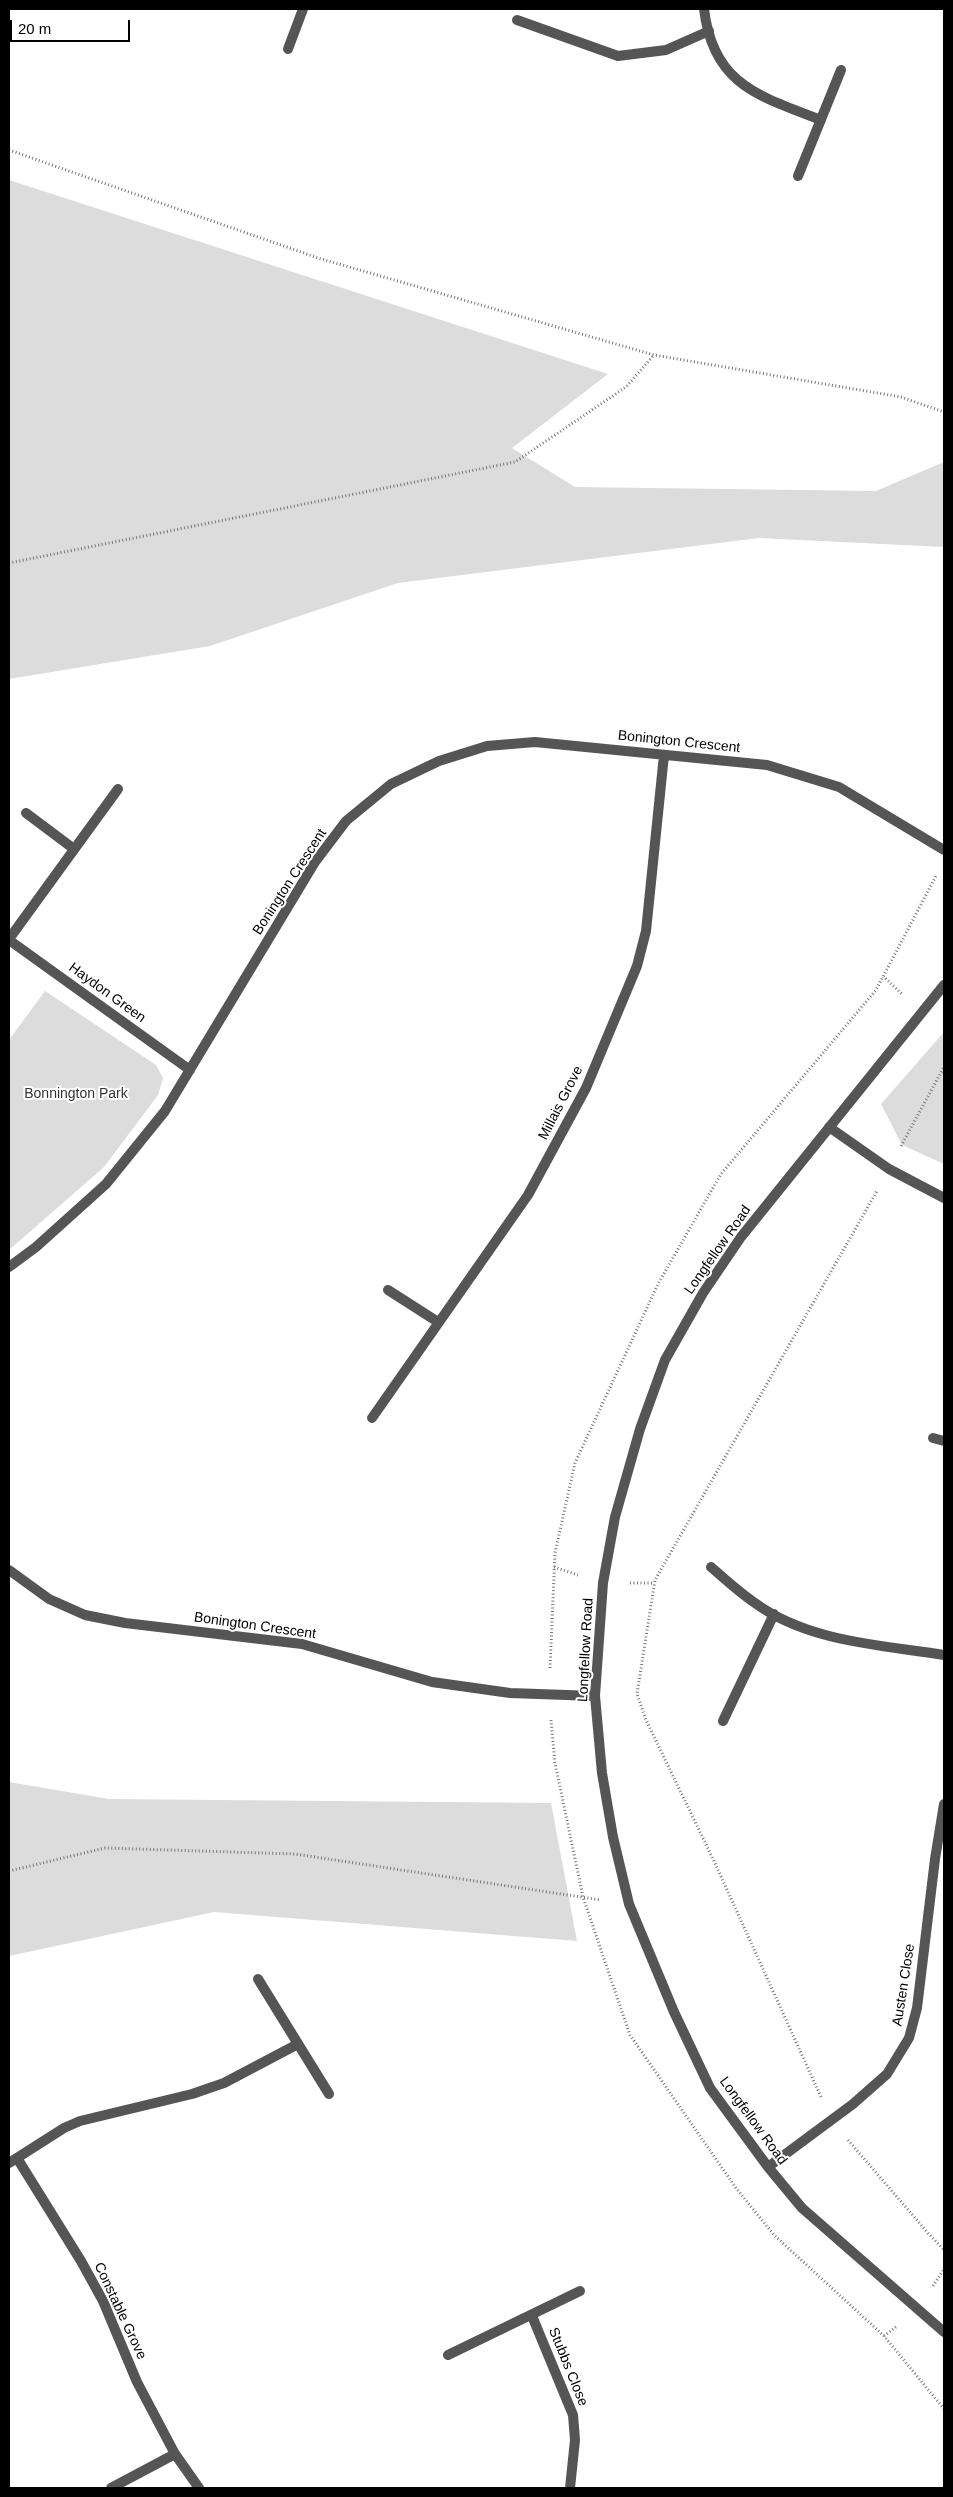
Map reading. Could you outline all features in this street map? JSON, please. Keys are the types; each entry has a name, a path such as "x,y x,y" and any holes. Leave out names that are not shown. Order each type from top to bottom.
{"street":[{"path":"288,49 303,9"},
{"path":"704,9 709,31 720,61 737,81 759,96 821,120"},
{"path":"517,20 618,56 666,50 709,31"},
{"path":"798,176 841,70"},
{"name":"Bonington Crescent","path":"9,1267 36,1247 106,1184 165,1111 316,862 346,821 391,784 439,761 486,746 535,742 767,765 839,788 944,850"},
{"name":"Millais Grove","path":"372,1418 528,1195 586,1088 637,966 646,931 664,754"},
{"name":"Haydon Green","path":"118,789 9,939 190,1070"},
{"path":"26,813 74,849"},
{"name":"Longfellow Road","path":"944,985 741,1237 703,1293 665,1360 640,1429 615,1518 603,1583 595,1696 602,1773 613,1837 629,1904 674,2012 710,2088 768,2167 802,2208 944,2332"},
{"path":"829,1127 889,1169 944,1198"},
{"path":"388,1290 438,1322"},
{"path":"933,1438 944,1441"},
{"path":"711,1567 755,1604 788,1622 822,1634 944,1655"},
{"name":"Bonington Crescent","path":"9,1570 49,1599 85,1615 124,1623 302,1644 432,1682 510,1693 595,1696"},
{"path":"723,1721 774,1614"},
{"name":"Austen Close","path":"768,2167 832,2120 886,2074 909,2038 917,2008 935,1859 944,1804"},
{"path":"258,1979 329,2094"},
{"name":"Constable Grove","path":"199,2488 175,2454 137,2382 86,2269 13,2160 64,2128 80,2121 192,2094 224,2083 298,2044"},
{"name":"Stubbs Close","path":"448,2354 532,2316 580,2291"},
{"name":"Stubbs Close","path":"532,2316 573,2415 575,2440 570,2488"},
{"path":"111,2488 175,2454"}],"path":[{"path":"9,150 318,258 654,355 901,398 944,412"},
{"path":"9,563 515,462 626,387 654,355"},
{"path":"940,869 876,990 721,1174 658,1284 575,1463 555,1553 549,1695 555,1763 583,1898 630,2035 736,2188 774,2235 884,2336 944,2409"},
{"path":"944,1067 889,1169 655,1580 637,1694 646,1720 714,1861 832,2120 928,2234 944,2250"},
{"path":"9,1871 105,1848 295,1854 629,1904"}],"green space":[{"path":"9,180 608,374 512,448 575,487 876,491 944,462 944,547 759,538 398,583 210,646 9,679"},
{"name":"Bonnington Park","path":"45,991 156,1065 163,1078 158,1095 104,1167 9,1250 9,1040"},
{"path":"944,1032 944,1164 902,1145 881,1104"},
{"path":"9,1782 109,1799 551,1803 577,1941 214,1912 9,1956"}]}
